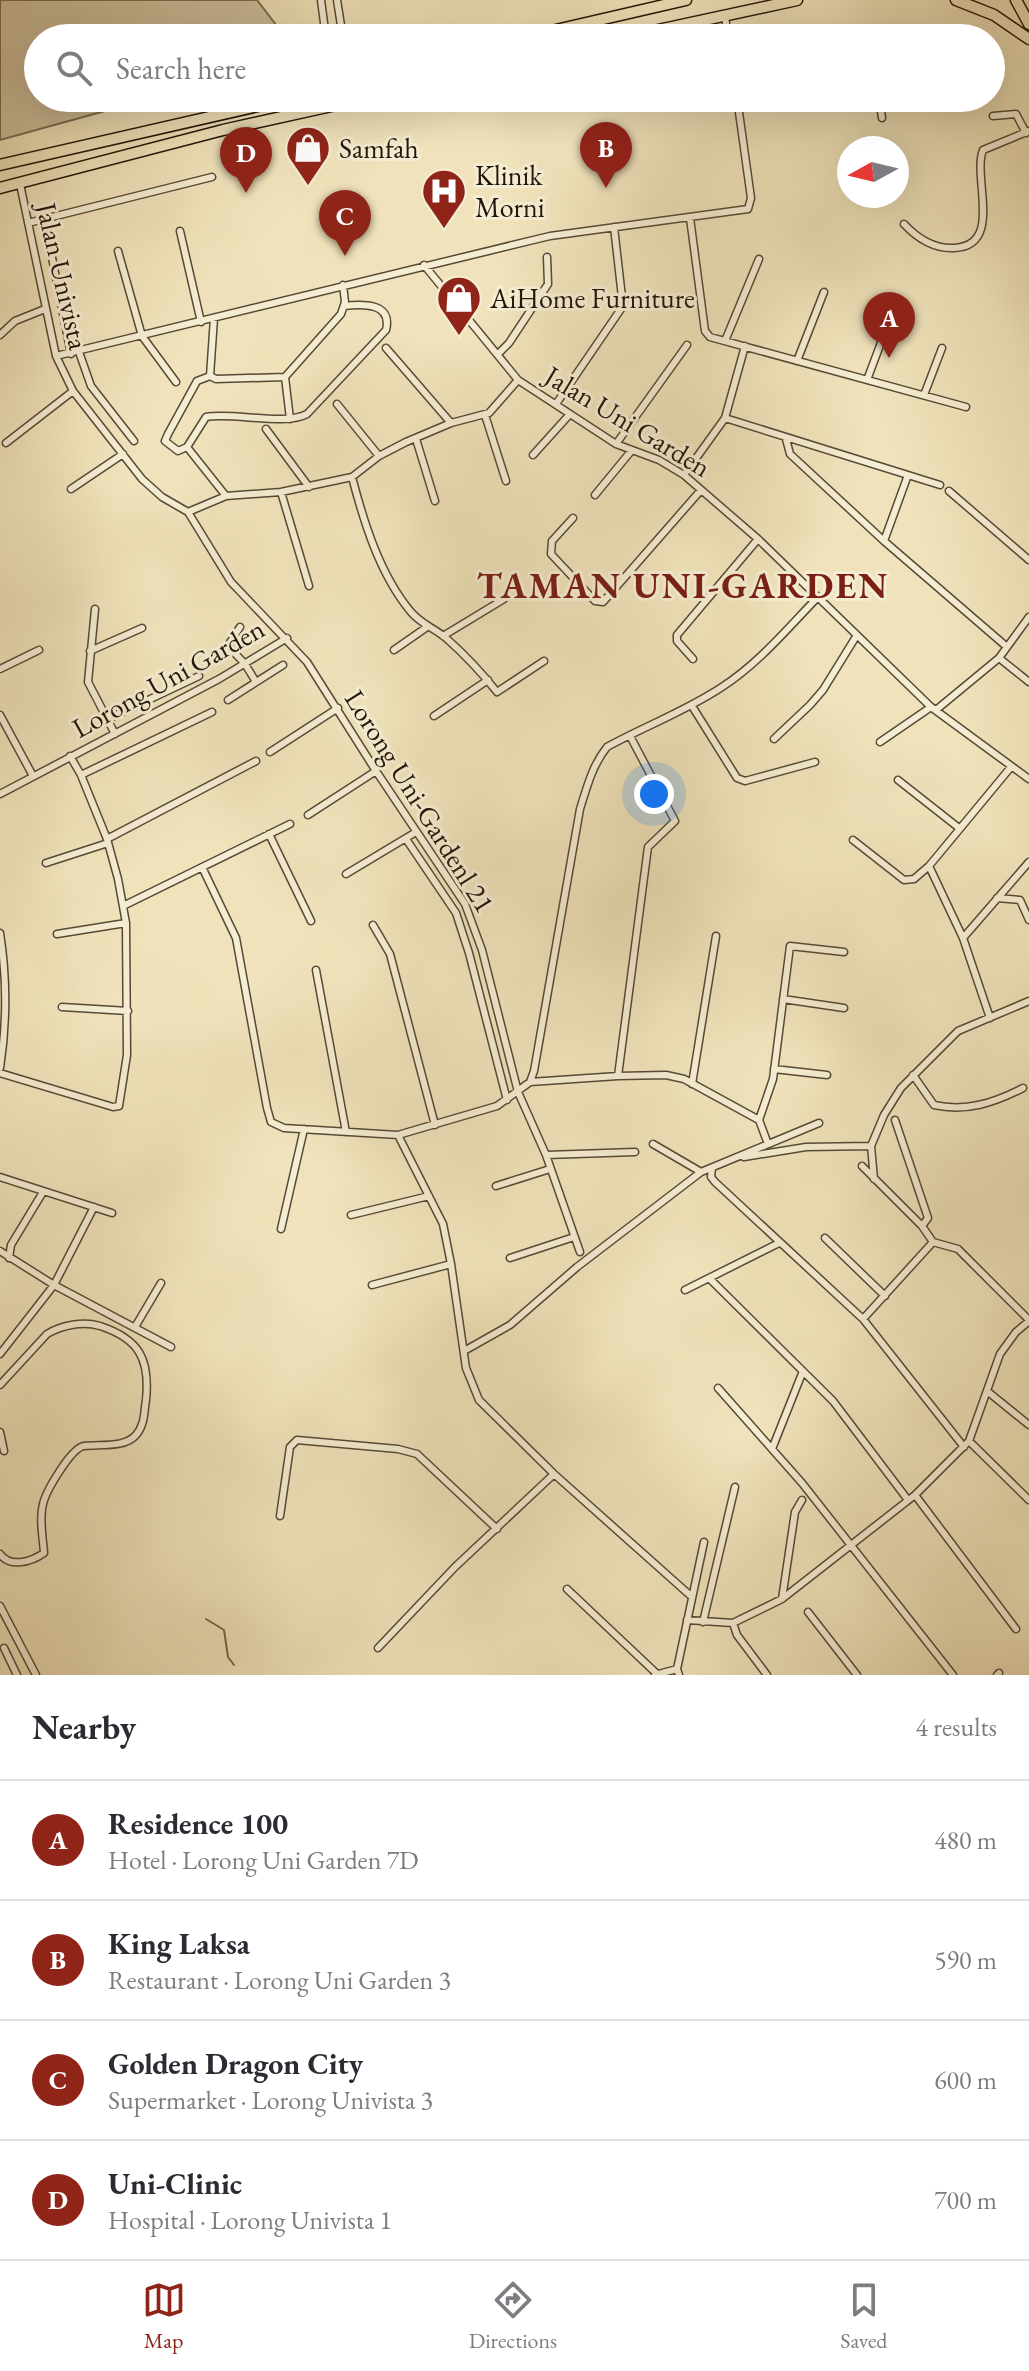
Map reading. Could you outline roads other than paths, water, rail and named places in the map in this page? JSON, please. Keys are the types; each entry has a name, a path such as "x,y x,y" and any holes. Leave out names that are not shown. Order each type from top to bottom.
{"highway":[{"path":"582,24 686,0"},
{"path":"687,24 797,0"},
{"path":"956,0 994,15 1029,39"},
{"path":"1016,0 1029,24"},
{"path":"0,165 232,112"},
{"path":"0,188 293,112"}],"street":[{"path":"321,0 324,24"},
{"path":"337,0 341,24"},
{"path":"725,16 726,24"},
{"path":"56,356 550,236 745,210 751,206 739,112"},
{"path":"881,112 882,118"},
{"path":"904,224 928,243 937,246 954,248 972,242 983,227 980,166 983,150 1027,132 1016,114 993,116"},
{"path":"28,223 212,177"},
{"name":"Jalan Univista","path":"20,184 56,356 73,391 142,479 162,497 188,512"},
{"path":"44,217 75,353 91,386 134,441"},
{"path":"690,218 705,331 710,337 966,407"},
{"path":"556,404 623,306 614,227"},
{"path":"180,231 201,322"},
{"path":"118,251 142,336 176,382"},
{"path":"498,354 509,343 548,284 547,257"},
{"path":"725,341 759,259"},
{"name":"Jalan Uni Garden","path":"424,265 518,380 616,444 659,460 684,475 758,539 933,708 1029,779"},
{"path":"343,285 344,306 341,314 285,377 216,379 210,376 197,381 165,441 178,451 187,447 206,417 290,419 307,414 386,330 386,319 376,306 368,303 344,306"},
{"path":"797,361 824,292"},
{"path":"0,335 15,321 45,309"},
{"path":"210,376 214,318"},
{"path":"867,380 888,324"},
{"path":"616,444 687,345"},
{"path":"684,475 725,418 745,346"},
{"path":"386,348 451,423"},
{"path":"924,395 942,348"},
{"path":"285,377 290,419"},
{"path":"188,512 226,496 281,492 352,477 379,456 451,423 492,411 518,380"},
{"path":"6,443 73,391"},
{"path":"337,404 379,456"},
{"path":"533,455 570,414"},
{"path":"485,415 506,481"},
{"path":"725,418 940,485"},
{"path":"266,429 310,487"},
{"path":"416,439 435,501"},
{"path":"786,439 790,454 884,541 1007,647"},
{"path":"187,447 226,496"},
{"path":"595,495 632,450"},
{"path":"71,489 123,454"},
{"path":"884,541 908,475"},
{"path":"352,477 373,544 410,611 427,627 443,636 497,692 544,661"},
{"path":"573,518 552,541 551,554 595,601 603,602 701,490"},
{"path":"949,491 1029,560"},
{"path":"281,492 309,586"},
{"name":"Lorong Uni-Gardenl 21","path":"188,512 231,582 307,662 465,904 482,950 518,1092 546,1155 580,1252"},
{"path":"693,659 677,641 677,635 758,539"},
{"path":"202,867 236,938 271,1122 284,1128 398,1135 497,1106 530,1082 534,1071 580,809 589,779 601,755 607,747 692,706 734,679 766,652 817,598"},
{"path":"443,636 504,599"},
{"path":"95,609 88,682 115,734"},
{"path":"880,742 933,708 999,658 1029,617"},
{"path":"222,655 240,627"},
{"path":"394,650 427,627"},
{"path":"90,651 142,628"},
{"path":"774,739 817,698 857,635"},
{"name":"Lorong Uni Garden","path":"0,794 245,664 287,638"},
{"path":"228,646 256,682"},
{"path":"0,669 39,650"},
{"path":"999,658 1029,682"},
{"path":"228,700 283,665"},
{"path":"108,719 199,676"},
{"path":"434,716 488,680"},
{"path":"692,706 737,778 745,781 815,762"},
{"path":"270,752 338,708"},
{"path":"81,775 212,712"},
{"path":"0,715 33,776"},
{"path":"618,1076 648,847 675,821 630,736"},
{"path":"0,933 6,1018 0,1071 113,1107 119,1106 127,1055 126,923 107,841 81,775 70,756"},
{"path":"46,863 107,841 256,761"},
{"path":"853,840 904,880 914,879 929,866 1011,767"},
{"path":"308,815 376,771"},
{"path":"898,780 959,828"},
{"path":"123,906 290,824"},
{"path":"346,874 416,832"},
{"path":"269,834 311,921"},
{"path":"406,839 450,901 469,953 507,1100"},
{"path":"963,938 1029,862"},
{"path":"929,866 963,938 990,1018"},
{"path":"997,898 1020,900 1029,920"},
{"path":"57,934 126,923"},
{"path":"373,925 390,954 435,1125"},
{"path":"692,1084 716,936"},
{"path":"768,1144 759,1120 774,1069 790,946 844,952"},
{"path":"469,953 482,950"},
{"path":"316,970 346,1132"},
{"path":"783,999 844,1008"},
{"path":"874,1179 871,1146 884,1115 901,1088 958,1031 1029,1001"},
{"path":"62,1007 128,1011"},
{"path":"774,1069 827,1075"},
{"path":"530,1082 666,1075 692,1084 759,1120"},
{"path":"913,1075 934,1105 944,1107 978,1106 1023,1088"},
{"path":"895,1120 928,1218 922,1226"},
{"path":"464,1351 510,1325 577,1267 701,1172 819,1123"},
{"path":"281,1229 304,1129"},
{"path":"398,1135 443,1224 466,1368 479,1400 554,1474 692,1597"},
{"path":"653,1144 701,1172"},
{"path":"737,1158 806,1147 871,1146"},
{"path":"546,1155 635,1152"},
{"path":"687,1620 733,1623 782,1599 915,1495 966,1444 1000,1354 1028,1323 958,1249 933,1242 922,1226 862,1166"},
{"path":"712,1168 711,1177 863,1319 966,1444 1029,1500"},
{"path":"496,1186 550,1169"},
{"path":"0,1177 112,1213"},
{"path":"9,1258 11,1245 43,1192"},
{"path":"351,1215 429,1196"},
{"path":"0,1354 54,1285 94,1207"},
{"path":"510,1258 574,1237"},
{"path":"825,1238 885,1296"},
{"path":"863,1319 933,1242"},
{"path":"685,1290 779,1243"},
{"path":"0,1251 54,1285 171,1347"},
{"path":"372,1285 451,1264"},
{"path":"710,1279 833,1401 908,1500"},
{"path":"135,1327 161,1283"},
{"path":"0,1385 47,1334 56,1328 78,1324 98,1325 122,1336 139,1348 145,1359 147,1384 143,1422 136,1436 120,1443 79,1447 69,1457 43,1504 44,1553 27,1561 12,1563 0,1554"},
{"path":"772,1449 803,1371"},
{"path":"718,1388 851,1545 953,1675"},
{"path":"987,1391 1029,1425"},
{"path":"0,1432 4,1451"},
{"path":"280,1516 290,1447 297,1440 398,1449 417,1454 497,1529"},
{"path":"378,1648 413,1610 554,1474"},
{"path":"703,1622 735,1487"},
{"path":"915,1495 1016,1629"},
{"path":"782,1599 795,1512 802,1500"},
{"path":"567,1589 656,1674 678,1672 704,1542"},
{"path":"1,1608 36,1675"},
{"path":"808,1612 857,1675"},
{"path":"733,1623 737,1635 767,1675"},
{"path":"4,1648 17,1675"}],"waterway":[{"path":"206,1619 224,1630 228,1657 234,1665"}],"place":[{"name":"Samfah","path":"308,187"},
{"name":"King Laksa","path":"606,188"},
{"name":"Uni-Clinic","path":"246,193"},
{"name":"Klinik Morni","path":"444,230"},
{"name":"Golden Dragon City","path":"345,256"},
{"name":"AiHome Furniture","path":"459,337"},
{"name":"Residence 100","path":"889,358"}],"district":[{"name":"TAMAN UNI-GARDEN","path":"683,585"}]}
